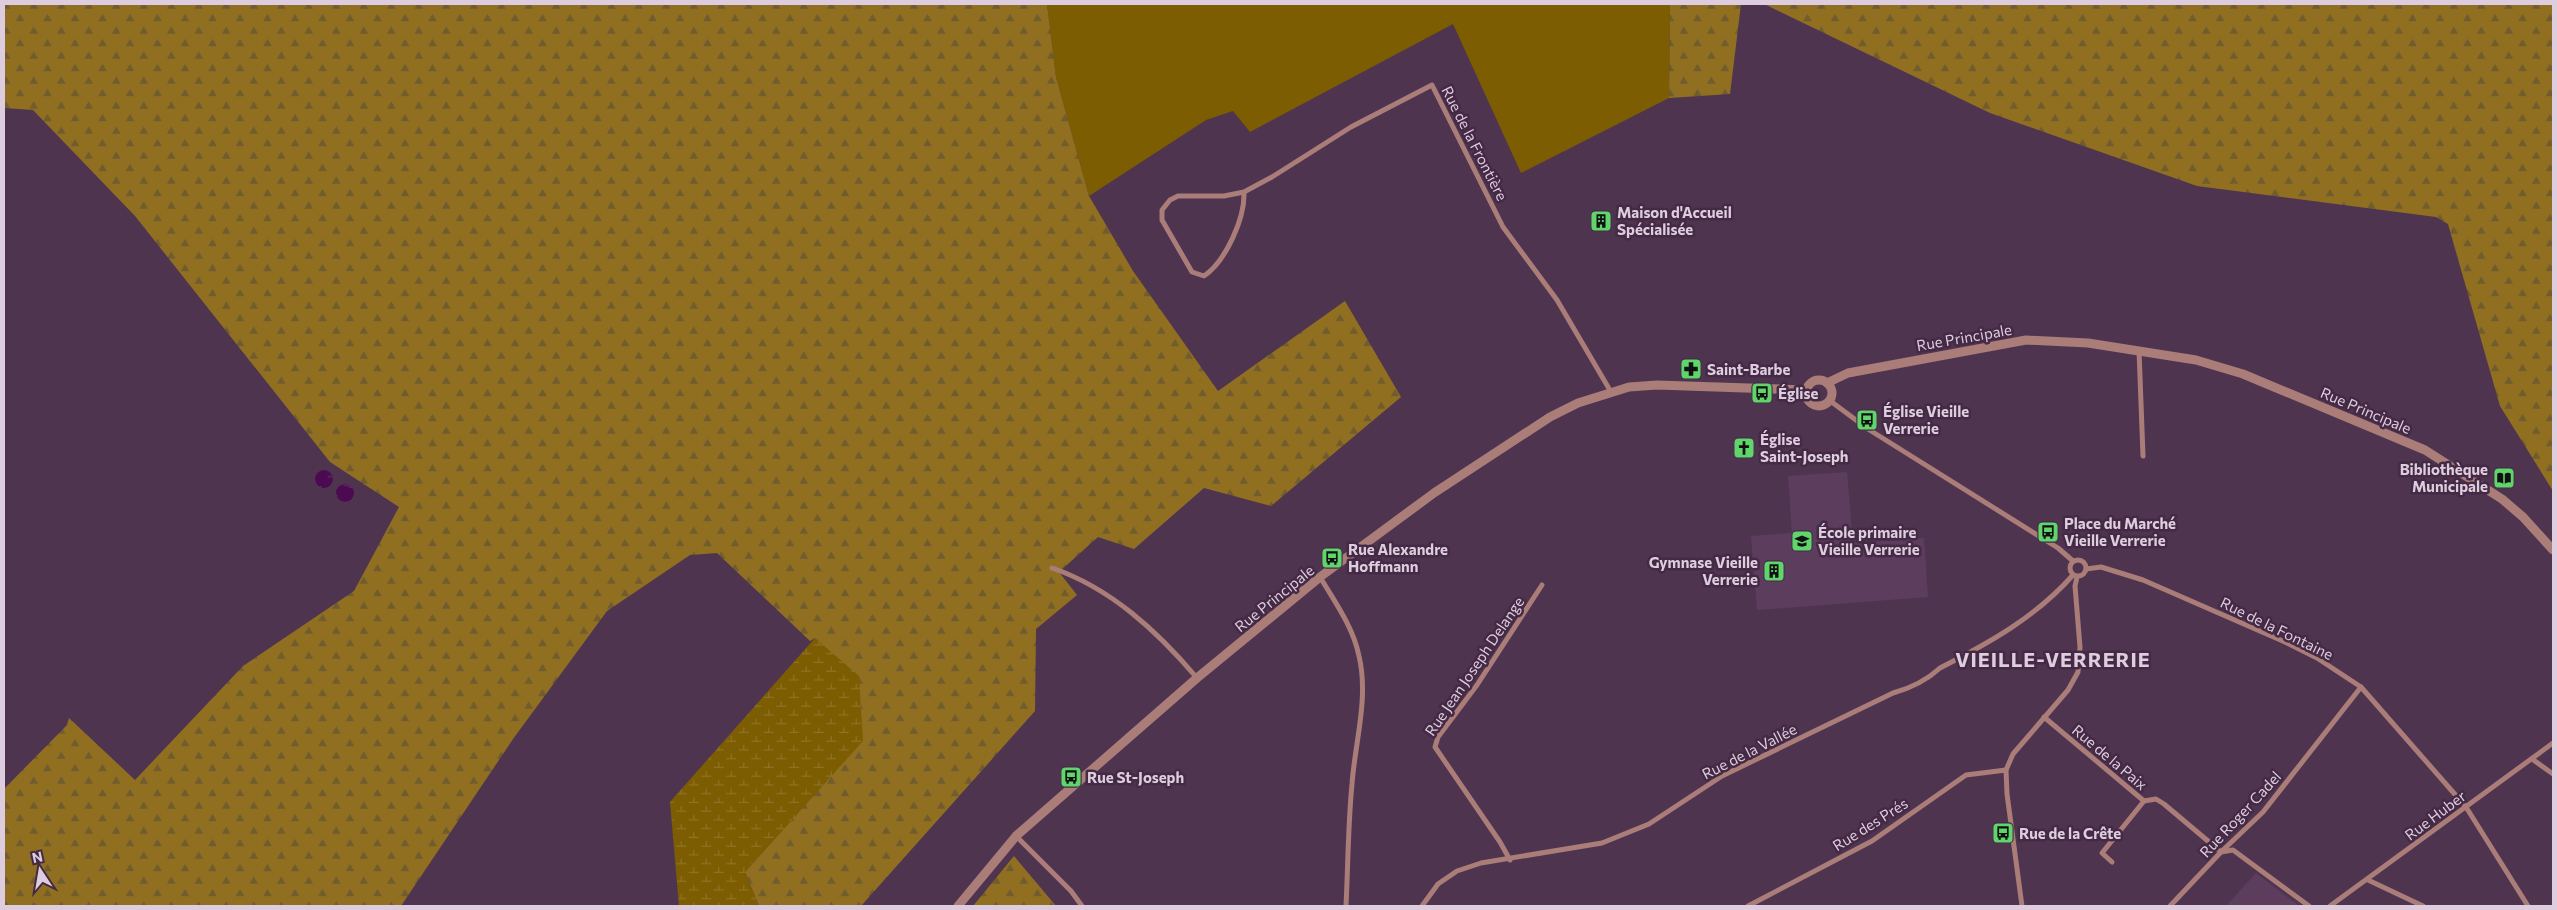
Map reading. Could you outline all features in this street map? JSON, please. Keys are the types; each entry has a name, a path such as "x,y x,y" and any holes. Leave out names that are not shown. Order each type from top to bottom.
{"street":[{"name":"Rue de la Frontière","path":"1244,192 1272,177 1351,127 1432,86 1503,227 1557,300 1611,392"},
{"path":"1244,192 1245,204 1234,235 1213,270 1204,276 1192,272 1162,220 1162,210 1170,200 1178,196 1224,196 1244,192"},
{"name":"Rue Principale","path":"1827,383 1848,373 2026,340 2088,343 2196,360 2243,374 2425,450 2502,499 2553,550"},
{"path":"2139,350 2144,456"},
{"path":"1814,380 1827,383 1831,391 1829,400 1821,405 1814,404 1806,397 1806,390 1814,380"},
{"name":"Rue Principale","path":"958,906 1016,836 1197,678 1320,577 1434,493 1510,443 1578,403 1629,387 1657,385 1806,390"},
{"name":"Rue de la Fontaine","path":"1829,400 1868,429 2058,548 2073,562 2083,561 2086,568 2101,567 2143,580 2176,594 2317,658 2360,686 2396,724 2466,807 2528,906"},
{"path":"2022,906 2007,794 2006,770 2013,754 2068,690 2078,672 2079,626 2075,576 2069,570 2073,562"},
{"path":"1052,568 1072,575 1108,594 1176,654 1197,678"},
{"path":"2075,576 2085,573 2086,568"},
{"name":"Rue de la Vallée","path":"1422,906 1438,884 1457,871 1481,863 1510,860 1602,843 1650,824 1722,776 1893,693 1929,678 1940,668 2020,623 2075,576"},
{"path":"1320,577 1348,626 1356,646 1362,673 1361,714 1352,784 1346,906"},
{"name":"Rue Jean Joseph Delange","path":"1510,860 1500,842 1435,747 1438,737 1476,685 1542,585"},
{"name":"Rue Roger Cadel","path":"2170,906 2221,852 2263,812 2360,686"},
{"name":"Rue de la Paix","path":"2044,717 2144,801 2156,799 2164,804 2221,852 2233,850 2309,906"},
{"name":"Rue Huber","path":"2330,906 2368,880 2553,742"},
{"path":"2532,759 2553,774"},
{"name":"Rue des Prés","path":"1748,906 1872,841 1966,775 2006,770"},
{"path":"2112,862 2102,853 2144,801"},
{"path":"1016,836 1071,891 1082,906"},
{"path":"2368,880 2423,906"}],"shaded area":[{"name":"École primaire Vieille Verrerie","path":"1847,472 1853,543 1924,538 1928,597 1757,610 1751,536 1792,533 1788,476"},
{"path":"2256,873 2299,906 2226,906"}],"green space":[{"path":"4,4 1047,4 1056,77 1089,196 1133,271 1218,391 1345,301 1401,397 1271,506 1204,488 1134,549 1098,537 1059,572 1077,595 1036,629 1035,711 861,906 759,906 745,872 862,741 815,638 810,641 717,553 690,555 607,611 513,739 401,906 4,906 4,789 67,725 69,718 135,780 243,666 354,591 399,507 330,462 135,216 33,110 4,108"},
{"path":"1047,4 1670,4 1669,98 1521,173 1453,24 1250,132 1233,111 1206,120 1089,196 1056,77"},
{"path":"1670,4 1741,4 1730,94 1669,98"},
{"path":"1764,4 2553,4 2553,491 2500,406 2448,224 2436,217 2197,186 1990,113"},
{"path":"815,638 859,676 863,741 745,872 759,906 679,906 670,802"},
{"path":"1014,856 1056,906 973,906"}],"water":[{"path":"324,470 330,473 333,479 330,485 324,488 318,485 315,479 318,473"},
{"path":"341,484 349,484 354,489 352,500 341,502 336,497 336,489"}],"place":[{"name":"Maison d'Accueil Spécialisée","path":"1601,221"},
{"name":"Saint-Barbe","path":"1691,369"},
{"name":"Église","path":"1762,393"},
{"name":"Église Vieille Verrerie","path":"1867,420"},
{"name":"Église Saint-Joseph","path":"1744,448"},
{"name":"Bibliothèque Municipale","path":"2504,478"},
{"name":"Place du Marché Vieille Verrerie","path":"2048,532"},
{"name":"École primaire Vieille Verrerie","path":"1802,541"},
{"name":"Rue Alexandre Hoffmann","path":"1332,558"},
{"name":"Gymnase Vieille Verrerie","path":"1774,571"},
{"name":"Rue St-Joseph","path":"1071,777"},
{"name":"Rue de la Crête","path":"2003,833"}],"district":[{"name":"VIEILLE-VERRERIE","path":"2053,659"}]}
